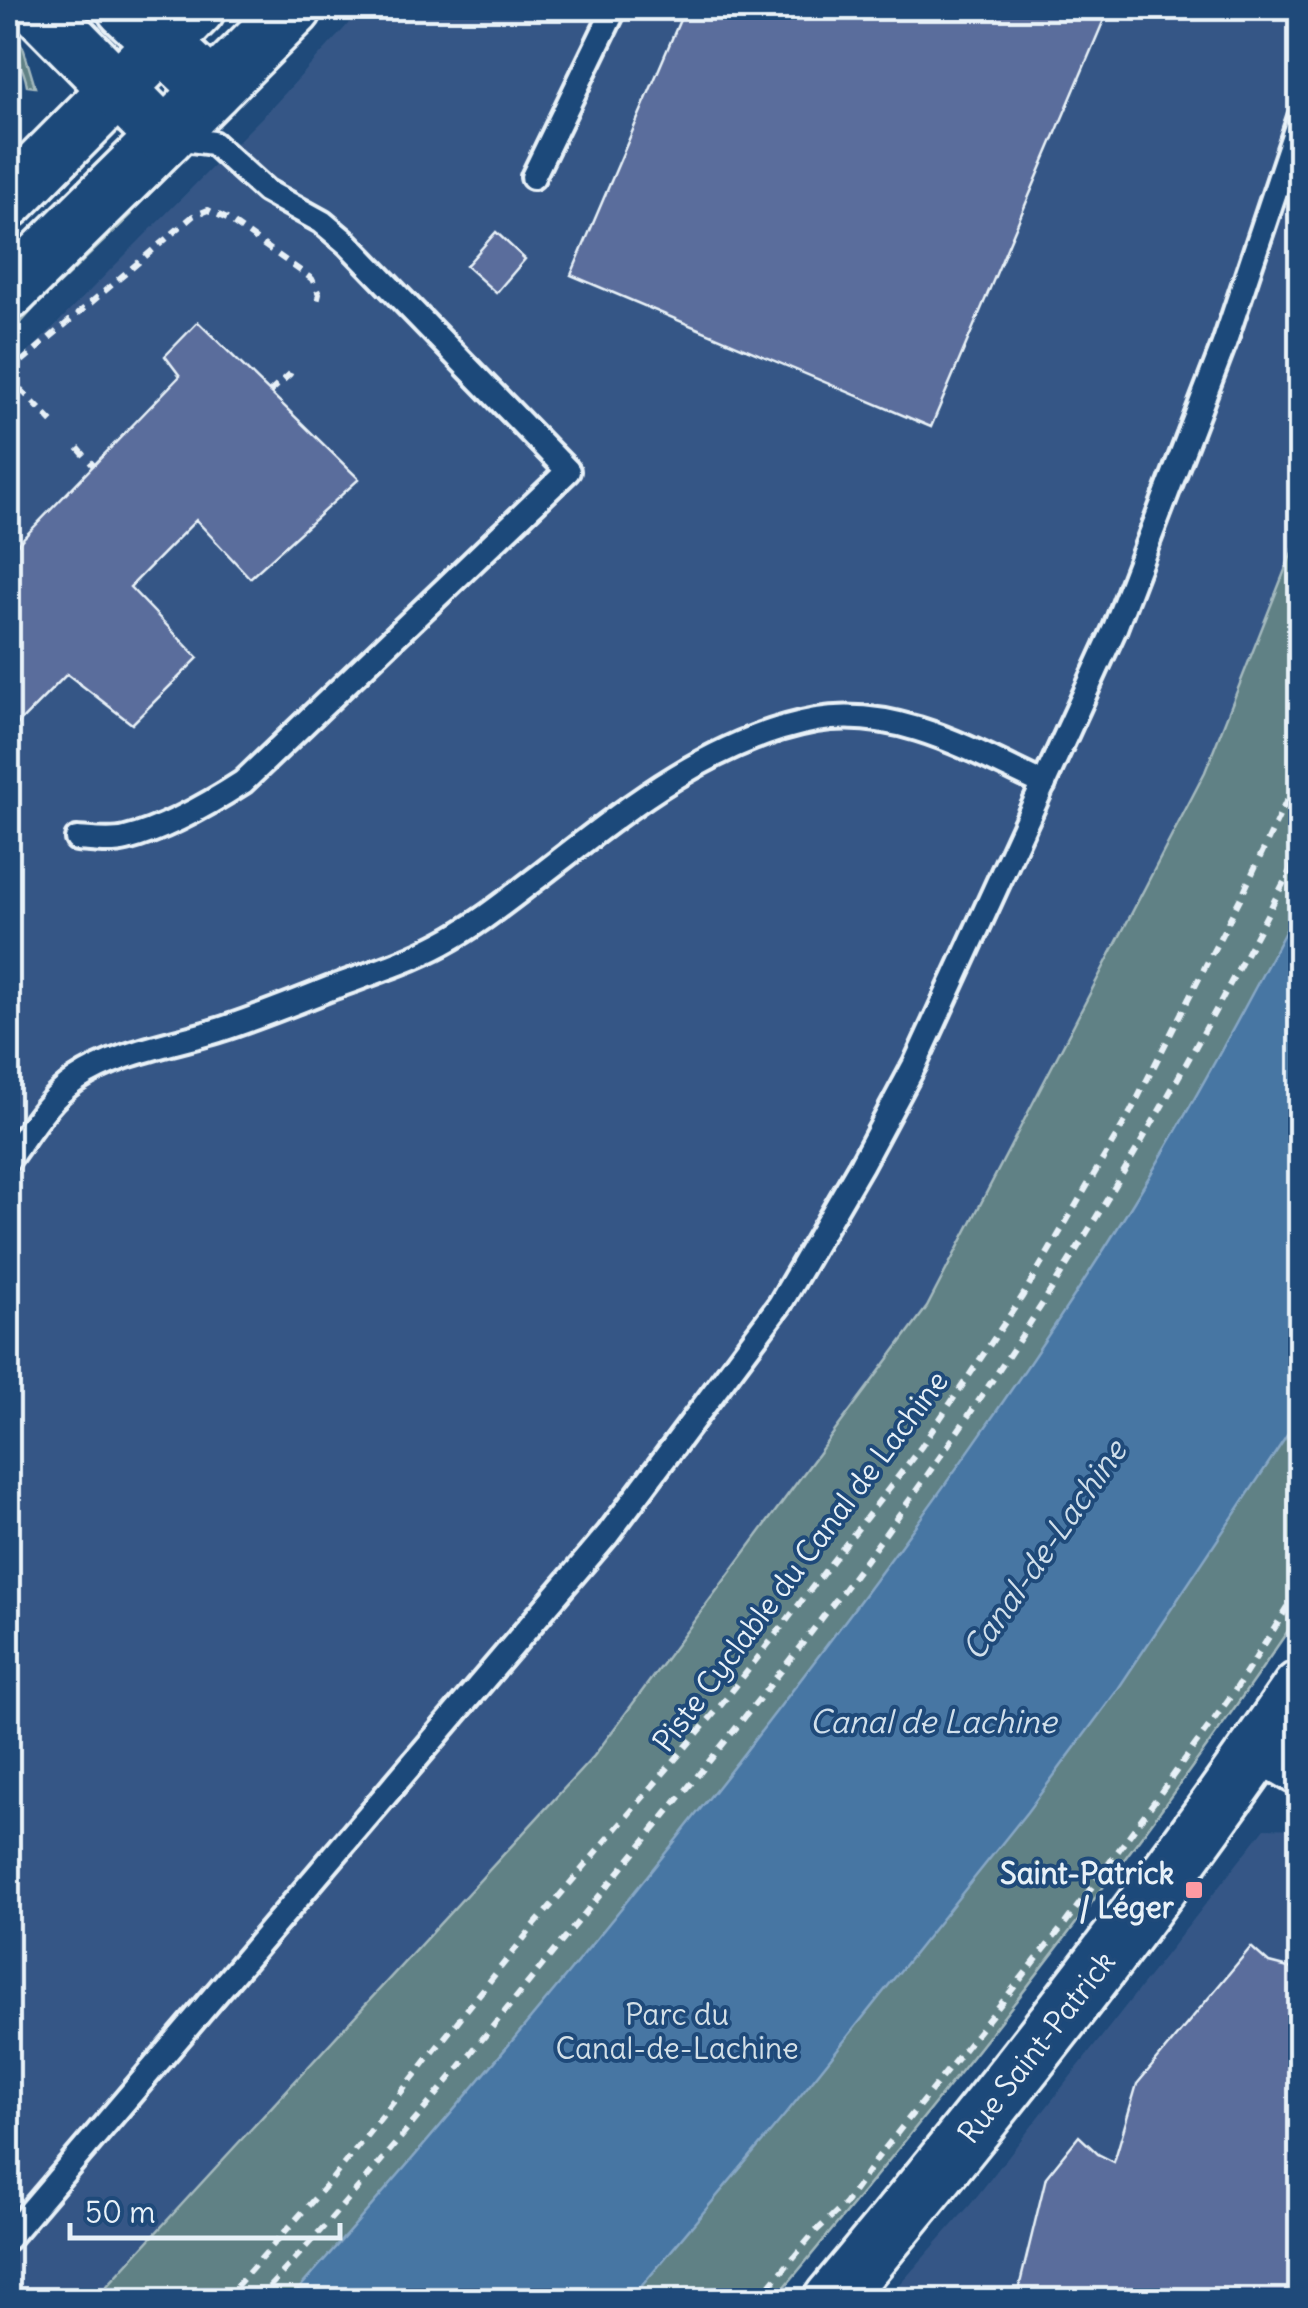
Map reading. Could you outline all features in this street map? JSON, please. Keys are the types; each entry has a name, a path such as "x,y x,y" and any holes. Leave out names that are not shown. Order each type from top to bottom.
{"main road":[{"path":"38,8 118,89 189,140"},
{"path":"8,292 189,140 212,90 294,8"},
{"path":"8,200 118,89 162,20 212,90"},
{"name":"Rue Saint-Patrick","path":"832,2300 1281,1757 1300,1689"}],"lane":[{"path":"534,177 615,8"},
{"path":"8,2238 608,1534 780,1304 915,1064 1144,556 1224,344 1300,117"},
{"path":"77,838 111,841 132,837 243,782 568,471 348,244 322,222 266,191 189,140"},
{"path":"8,1160 48,1106 74,1081 134,1054 226,1027 441,944 478,923 682,773 765,735 815,720 880,720 911,726 960,744 1044,784"}],"path":[{"path":"56,425 8,375 194,216 208,210 227,219 312,279 318,294 316,306"},
{"path":"270,392 292,369"},
{"path":"78,448 94,465"},
{"name":"Piste Cyclable du Canal de Lachine","path":"224,2300 332,2180 532,1928 682,1754 921,1447 1022,1297 1120,1130 1212,954 1300,772"},
{"path":"258,2300 316,2238 438,2093 688,1788 936,1464 1112,1196 1183,1072 1300,850"},
{"path":"758,2300 814,2233 845,2204 1064,1925 1234,1692 1300,1588"}],"shaded area":[{"path":"363,8 1300,8 1300,532 1205,772 927,1307 594,1756 94,2300 8,2300 8,373 276,103"},
{"path":"1265,1828 1300,1829 1300,2300 886,2300 970,2205"}],"green space":[{"path":"8,26 23,47 35,87 27,86"},
{"path":"125,210 131,215 8,337 8,327"},
{"name":"Parc du Canal-de-Lachine","path":"1300,532 1300,1613 1046,1963 774,2300 94,2300 594,1756 927,1307 1205,772"}],"water":[{"name":"Canal de Lachine","path":"1300,903 1300,1416 1116,1692 1027,1812 789,2110 630,2300 289,2300 602,1932 879,1576 1063,1313 1149,1177"}],"building":[{"path":"685,8 1109,8 931,427 571,275"},
{"path":"496,232 525,259 496,293 466,266"},
{"path":"198,322 359,479 250,578 196,520 130,587 198,658 132,724 67,674 8,734 8,554 180,376 165,356"},
{"path":"1251,1947 1269,1963 1300,1971 1300,2300 1016,2300 1046,2177 1079,2136 1098,2154 1114,2162 1137,2084"}],"place":[{"name":"Saint-Patrick / Léger","path":"1194,1890"}],"water label":[{"name":"Canal-de-Lachine","path":"1044,1550"}]}
